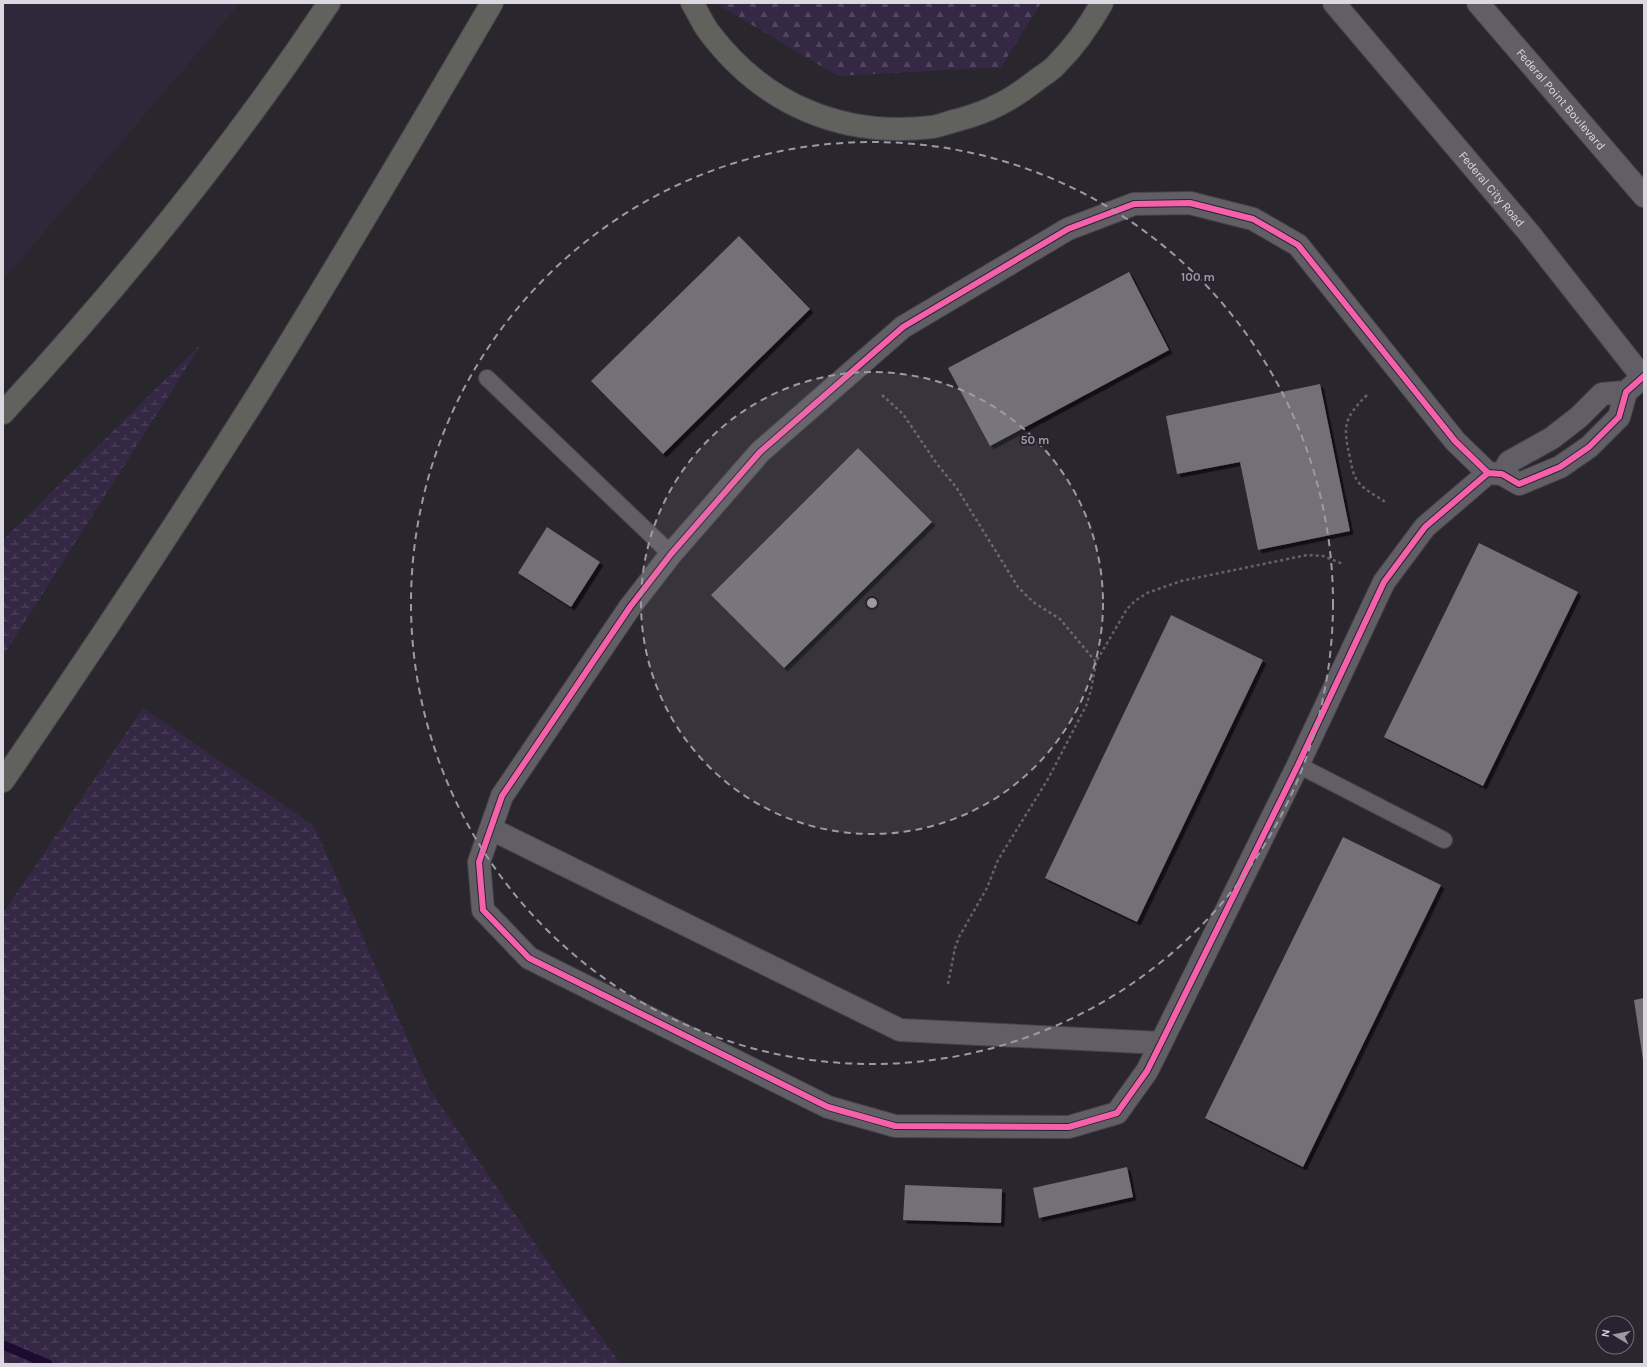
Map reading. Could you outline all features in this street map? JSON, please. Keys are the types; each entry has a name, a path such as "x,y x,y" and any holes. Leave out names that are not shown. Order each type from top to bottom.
{"highway":[{"path":"3,413 70,339 130,269 192,192 252,113 328,3"},
{"path":"3,781 157,552 255,399 354,237 492,3"},
{"path":"692,3 708,31 733,62 767,89 805,111 847,124 891,130 933,127 982,113 1017,96 1056,65 1083,35 1102,3"}],"street":[{"name":"Federal City Road","path":"1334,3 1529,233 1644,378"},
{"name":"Federal Point Boulevard","path":"1478,3 1644,196"},
{"path":"1626,392 1620,417 1589,447 1560,467 1519,484 1495,474 1456,442 1298,245 1253,219 1190,203 1134,204 1068,229 903,327 760,452 671,554 630,607 502,796 479,862 484,910 529,958 828,1107 895,1126 1069,1127 1117,1113 1147,1071 1298,765 1384,582 1425,527 1495,474 1509,462 1552,438 1579,417 1602,394 1626,392 1644,378"},
{"path":"491,829 900,1030 1161,1043"}],"lane":[{"path":"487,378 671,554"},
{"path":"1298,765 1444,840"}],"path":[{"path":"882,395 903,414 937,464 956,487 1018,587 1034,602 1060,619 1096,662"},
{"path":"1367,395 1355,407 1349,416 1345,434 1354,474 1359,484 1385,502"},
{"path":"948,984 955,948 959,938 987,888 998,860 1048,779 1086,706 1091,690 1096,662 1127,609 1135,601 1147,593 1181,582 1307,556 1323,556 1344,564"}],"shaded area":[{"path":"3,3 240,3 3,280"}],"green space":[{"path":"715,3 1041,3 1001,67 838,76"},
{"path":"202,343 3,656 3,540"},
{"path":"143,708 314,826 430,1090 569,1293 621,1364 3,1364 3,913"}],"building":[{"path":"739,236 810,309 663,454 591,381"},
{"path":"1129,272 1169,350 990,446 948,368"},
{"path":"1320,384 1350,531 1258,550 1240,462 1177,474 1166,416"},
{"path":"858,448 932,522 784,668 711,595"},
{"path":"547,527 600,562 571,607 518,573"},
{"path":"1479,543 1578,592 1483,786 1384,737"},
{"path":"1171,615 1263,660 1137,922 1045,878"},
{"path":"1343,837 1441,885 1303,1167 1205,1118"},
{"path":"1644,998 1644,1060 1643,1060 1634,1000"},
{"path":"1127,1167 1133,1197 1039,1218 1033,1188"},
{"path":"905,1185 1002,1189 1001,1223 903,1220"}],"waterway":[{"path":"3,1345 48,1364"}],"cycle path":[{"path":"1488,473 1455,441 1298,245 1253,219 1190,203 1134,204 1068,229 903,327 760,452 671,554 630,607 502,796 479,862 483,910 529,958 828,1107 895,1126 1069,1127 1117,1113 1147,1071 1298,765 1384,582 1425,527 1488,473 1502,474 1519,484 1560,467 1589,447 1619,417 1626,392 1644,376"}]}
